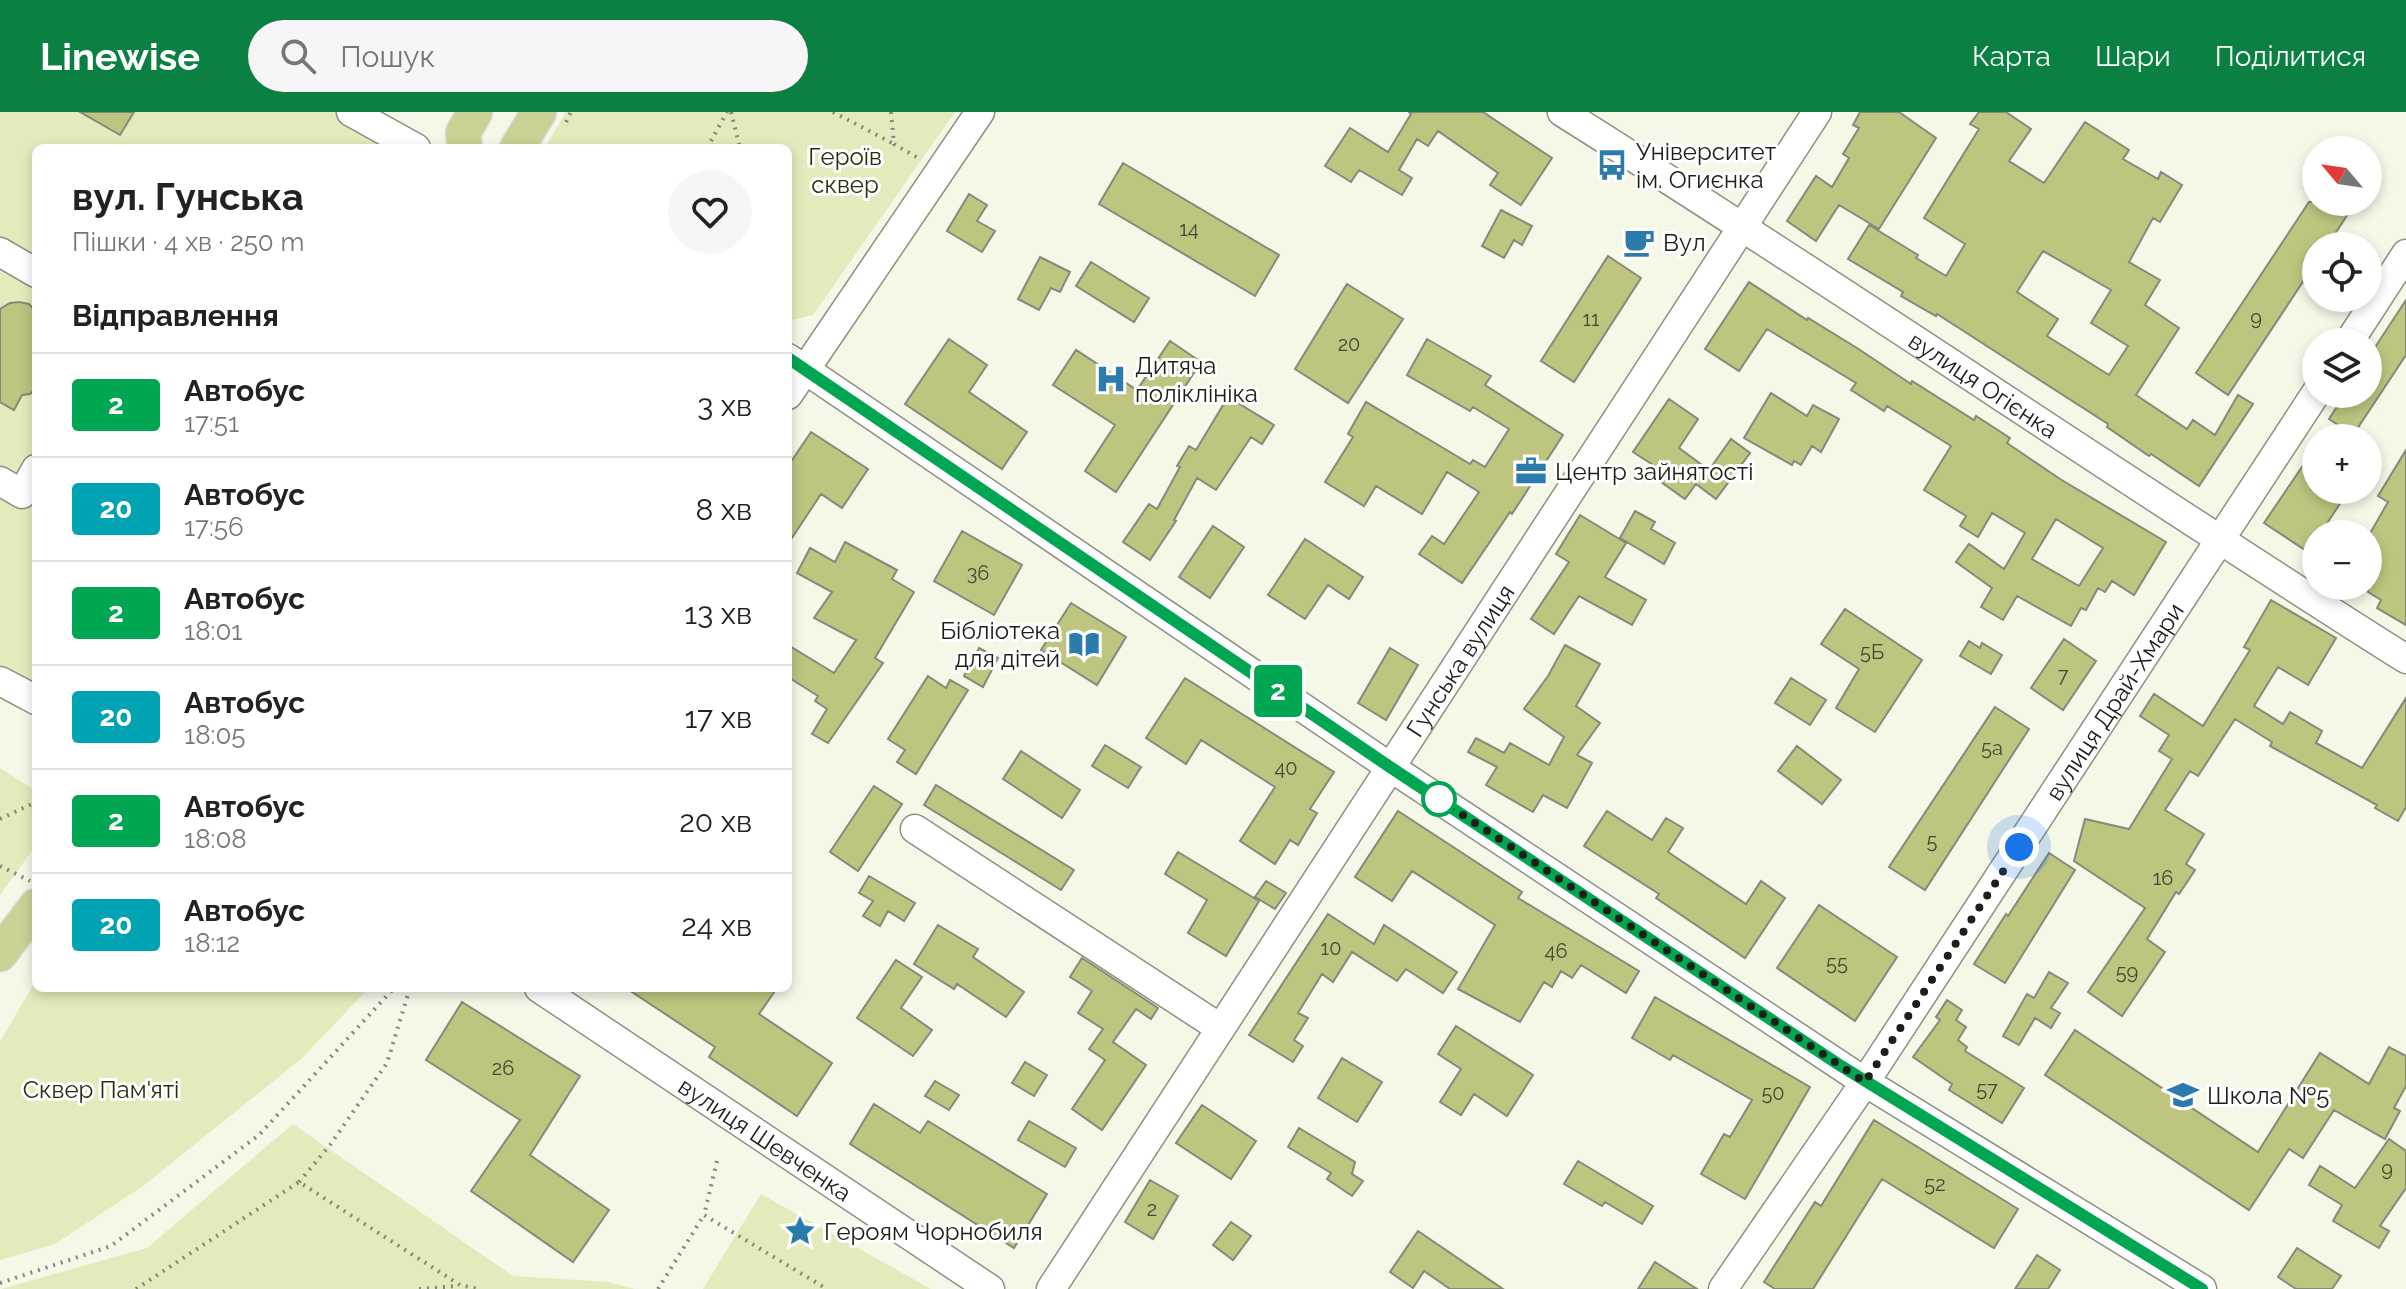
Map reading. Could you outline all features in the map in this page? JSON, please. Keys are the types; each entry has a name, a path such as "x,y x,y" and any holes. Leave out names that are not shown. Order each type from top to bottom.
{"main road":[{"path":"464,144 463,133 475,112"},
{"path":"519,144 539,112"},
{"path":"0,954 32,911"}],"street":[{"path":"351,112 409,144"},
{"path":"980,112 797,363 1390,767 1865,1082 2202,1289"},
{"name":"вулиця Огієнка","path":"1562,112 1742,225 2219,542 2406,659"},
{"name":"Гунська вулиця","path":"1051,1289 1817,112"},
{"path":"0,252 32,271"},
{"path":"2358,328 2406,254"},
{"name":"вулиця Драй-Хмари","path":"1723,1289 1865,1082 2306,408"},
{"path":"0,481 22,494 32,476"},
{"path":"0,681 32,698"},
{"path":"915,829 1220,1028"},
{"name":"вулиця Шевченка","path":"545,992 990,1289"}],"path":[{"path":"709,144 729,112"},
{"path":"729,112 739,144"},
{"path":"833,112 925,162"},
{"path":"891,112 894,144"},
{"path":"0,819 32,804"},
{"path":"0,866 32,884"},
{"path":"0,1283 111,1246 247,1145 390,992"},
{"path":"136,1289 299,1182 330,1145 387,1063 409,992"},
{"path":"658,1289 704,1215 717,1161"},
{"path":"299,1182 460,1285"},
{"path":"704,1215 827,1289"},
{"path":"419,1289 460,1285 479,1289"}],"green space":[{"path":"0,112 351,112 409,144 32,144 32,698 0,681"},
{"name":"Героїв сквер","path":"566,112 955,112 813,315 792,320 792,144 547,144"},
{"path":"0,768 32,788 32,851 0,895"},
{"name":"Сквер Пам'яті","path":"32,987 32,992 365,992 302,1058 143,1186 55,1244 0,1260 0,1042"},
{"path":"293,1124 513,1276 608,1282 635,1289 1,1289 147,1248"},
{"path":"761,1194 931,1289 703,1289"}],"building":[{"path":"80,112 134,112 120,135"},
{"path":"1409,112 1483,112 1552,158 1521,205 1490,185 1498,173 1438,131 1428,146 1417,139 1399,170 1412,178 1402,195 1359,170 1351,182 1325,166 1350,128 1388,152 1411,114"},
{"path":"1860,112 1899,112 1936,138 1879,229 1839,205 1816,241 1787,221 1816,176 1832,187 1849,158 1843,154 1859,128 1853,125"},
{"path":"1979,112 2006,112 2031,129 2009,161 2044,183 2085,122 2129,150 2123,159 2158,179 2161,172 2182,185 2160,222 2153,218 2129,262 2160,280 2145,305 2179,328 2136,395 2187,429 2193,420 2215,435 2238,395 2253,404 2199,486 2151,454 2149,456 2107,427 2108,424 1937,314 1901,296 1903,292 1848,259 1869,225 1946,276 1965,244 1924,218 1979,129 1970,124","holes":["2043,251 2111,290 2091,323 2128,346 2109,375 2047,336 2058,319 2017,292"]},
{"path":"1123,163 1279,255 1255,296 1099,204"},
{"path":"969,194 987,205 977,221 995,231 982,252 947,231"},
{"path":"1501,210 1532,226 1522,245 1514,240 1504,258 1482,246"},
{"path":"2302,213 2302,216 2347,216 2336,232 2302,232 2302,283 2228,395 2196,373"},
{"path":"1608,256 1641,278 1574,382 1541,361"},
{"path":"1040,257 1070,272 1060,292 1051,288 1039,310 1018,299"},
{"path":"1091,262 1149,298 1134,322 1076,286"},
{"path":"1749,282 1911,384 1912,381 1974,420 1976,416 2010,438 2007,443 2060,479 2166,542 2134,595 2112,581 2105,592 2098,588 2086,610 2081,608 2071,626 2017,596 2003,620 1981,607 1992,588 1956,562 1969,544 2004,569 2025,533 1992,513 1978,537 1960,526 1966,516 1924,490 1951,446 1887,406 1884,411 1851,390 1856,383 1767,329 1739,371 1705,349","holes":["2056,519 2103,548 2079,586 2032,559"]},
{"path":"1347,284 1403,319 1348,403 1295,369"},
{"path":"2406,300 2406,355 2382,391 2382,337"},
{"path":"10,303 29,304 32,307 32,392 22,395 14,410 0,402 0,309"},
{"path":"949,339 987,365 969,392 1027,432 1002,469 905,404"},
{"path":"1427,339 1491,376 1485,385 1563,435 1512,514 1510,512 1462,583 1419,554 1432,536 1444,544 1479,492 1447,472 1422,514 1376,486 1364,506 1325,482 1353,437 1348,434 1366,402 1470,464 1473,460 1485,467 1509,429 1473,407 1470,411 1407,375"},
{"path":"1170,341 1201,362 1116,492 1085,471 1115,425 1053,385 1076,350 1137,390"},
{"path":"1771,393 1807,416 1813,405 1839,419 1821,452 1812,446 1801,465 1794,461 1792,465 1744,438"},
{"path":"1228,397 1274,425 1262,444 1251,437 1216,490 1197,478 1176,521 1150,560 1123,542 1149,504 1157,509 1189,446 1196,450"},
{"path":"1669,399 1698,419 1679,448 1709,470 1731,439 1750,453 1716,499 1696,484 1685,499 1661,482 1667,474 1633,452"},
{"path":"2336,408 2371,408 2360,424 2336,424 2329,419"},
{"path":"811,432 868,469 842,508 821,494 792,538 792,460"},
{"path":"2406,450 2406,625 2377,608 2382,600 2382,520 2378,520 2388,502 2382,498 2382,489"},
{"path":"2302,467 2302,504 2340,504 2329,520 2302,520 2302,548 2264,523"},
{"path":"1635,511 1655,522 1651,529 1675,543 1664,564 1620,538"},
{"path":"1580,515 1626,543 1605,577 1646,600 1632,625 1579,596 1554,634 1531,619 1569,562 1556,554"},
{"path":"1213,526 1244,547 1210,598 1179,577"},
{"path":"962,531 1022,565 994,615 934,581"},
{"path":"1305,539 1363,577 1349,599 1328,585 1305,619 1268,595"},
{"path":"845,542 897,570 892,579 914,592 875,658 883,663 828,743 812,734 827,709 815,701 818,696 792,680 792,647 834,673 856,640 814,618 832,592 797,573 810,548 835,562"},
{"path":"2271,600 2336,638 2308,685 2278,667 2254,706 2283,724 2290,712 2322,731 2316,743 2362,768 2406,698 2406,807 2398,821 2375,808 2377,805 2270,746 2272,742 2235,719 2198,776 2190,771 2165,810 2204,834 2186,864 2195,870 2179,894 2176,892 2147,939 2165,952 2122,1016 2088,992 2145,908 2074,861 2085,819 2129,829 2172,759 2159,751 2169,735 2140,716 2154,694 2203,726 2250,650 2244,647"},
{"name":"Бібліотека для дітей","path":"1071,603 1126,637 1097,685 1041,650"},
{"path":"1845,609 1922,660 1875,732 1836,708 1859,669 1821,644"},
{"path":"2064,639 2096,661 2063,710 2031,688"},
{"path":"1969,641 1980,648 1982,643 2002,655 1991,674 1960,656"},
{"path":"1565,645 1600,664 1576,706 1600,723 1577,755 1592,763 1567,808 1543,795 1533,812 1486,785 1497,767 1468,752 1476,738 1504,753 1510,743 1549,765 1564,737 1524,709 1548,676"},
{"path":"979,648 998,658 983,687 964,676"},
{"path":"1390,648 1418,665 1386,720 1358,703"},
{"path":"928,676 946,688 950,680 968,690 916,774 897,762 905,750 888,739"},
{"path":"1185,678 1334,772 1310,809 1317,813 1298,845 1290,840 1275,864 1240,841 1275,787 1201,740 1186,764 1146,738"},
{"path":"1791,678 1826,700 1810,725 1775,703"},
{"path":"1995,707 2029,729 1925,890 1889,867"},
{"path":"1105,745 1141,767 1128,788 1092,766"},
{"path":"1797,746 1841,780 1822,804 1778,771"},
{"path":"1021,751 1080,790 1062,818 1003,779"},
{"path":"936,785 1074,870 1061,890 924,805"},
{"path":"874,786 902,804 858,871 830,852"},
{"path":"1398,811 1522,892 1518,898 1639,971 1626,993 1581,965 1572,978 1561,971 1552,987 1544,982 1520,1022 1458,989 1495,925 1412,871 1392,901 1355,877"},
{"path":"1607,811 1652,840 1666,818 1683,828 1668,852 1746,904 1761,881 1785,898 1745,958 1656,898 1659,894 1584,846"},
{"path":"1178,852 1259,901 1226,956 1188,933 1207,900 1165,874"},
{"path":"2049,853 2075,870 2005,983 1974,964"},
{"path":"869,876 915,903 904,921 888,911 880,926 863,916 873,901 859,893"},
{"path":"1266,881 1286,893 1275,909 1255,897"},
{"path":"1819,905 1897,957 1855,1021 1777,968"},
{"path":"1328,914 1374,944 1384,925 1457,972 1443,993 1406,969 1397,981 1352,952 1333,982 1322,974 1298,1013 1308,1018 1294,1040 1303,1046 1293,1062 1249,1035"},
{"path":"938,925 978,949 973,957 1024,992 1006,1017 957,984 954,989 914,964"},
{"path":"1082,958 1158,1008 1151,1019 1136,1009 1113,1042 1146,1065 1102,1130 1072,1109 1105,1060 1089,1049 1103,1029 1078,1013 1092,991 1070,977"},
{"path":"896,960 922,977 901,1008 932,1030 913,1056 857,1018"},
{"path":"2049,972 2068,983 2051,1008 2060,1013 2051,1028 2035,1018 2019,1045 2003,1036 2027,994 2034,998"},
{"path":"632,992 774,992 759,1014 832,1063 797,1116 709,1057 715,1047"},
{"path":"1655,997 1810,1087 1745,1199 1701,1174 1724,1134 1730,1137 1752,1100 1673,1055 1670,1060 1632,1038"},
{"path":"1947,1000 1962,1010 1956,1020 1966,1027 1958,1040 1967,1047 1965,1051 2024,1088 2002,1123 1949,1090 1952,1084 1913,1057 1940,1020 1936,1017"},
{"path":"462,1002 580,1076 530,1155 609,1210 573,1262 471,1191 520,1120 426,1060"},
{"path":"1456,1026 1533,1075 1507,1116 1474,1094 1461,1115 1440,1102 1461,1069 1438,1054"},
{"path":"2075,1030 2258,1152 2320,1053 2369,1084 2389,1047 2406,1056 2406,1086 2394,1108 2400,1111 2385,1139 2334,1110 2303,1158 2289,1149 2249,1210 2045,1075"},
{"path":"1342,1058 1382,1082 1357,1122 1318,1098"},
{"path":"1025,1062 1047,1075 1034,1096 1012,1083"},
{"path":"935,1081 959,1095 949,1110 925,1096"},
{"path":"874,1104 920,1133 928,1121 1047,1194 1014,1248 850,1144"},
{"path":"1202,1105 1256,1141 1231,1179 1176,1143"},
{"path":"1874,1120 2018,1209 1994,1248 1882,1179 1813,1289 1775,1289 1764,1282 1815,1202 1821,1206"},
{"path":"1029,1121 1076,1148 1065,1167 1018,1140"},
{"path":"1299,1128 1355,1162 1352,1174 1363,1181 1352,1196 1327,1179 1331,1173 1288,1147"},
{"path":"2389,1139 2406,1151 2406,1188 2380,1226 2389,1231 2379,1248 2333,1221 2342,1205 2309,1185 2320,1166 2355,1188"},
{"path":"1578,1161 1653,1206 1642,1224 1605,1202 1602,1206 1564,1184"},
{"path":"1150,1180 1178,1196 1153,1239 1125,1222"},
{"path":"1231,1222 1251,1236 1233,1260 1213,1245"},
{"path":"1418,1231 1503,1289 1450,1289 1424,1271 1413,1288 1390,1272"},
{"path":"2297,1248 2341,1276 2332,1289 2296,1289 2278,1277"},
{"path":"2037,1255 2060,1270 2048,1289 2015,1289"},
{"path":"1655,1262 1697,1289 1638,1289"}],"bus line":[{"name":"2","path":"792,360 1390,767 1838,1064 2202,1289"}],"place":[{"name":"Університет ім. Огиєнка","path":"1612,165"},
{"name":"Вул","path":"1639,242"},
{"name":"Дитяча поліклініка","path":"1111,379"},
{"name":"Центр зайнятості","path":"1531,471"},
{"name":"Бібліотека для дітей","path":"1084,644"},
{"name":"Школа №5","path":"2183,1095"},
{"name":"Героям Чорнобиля","path":"800,1231"}],"route":[{"path":"1439,799 1865,1082 2019,847"}]}
